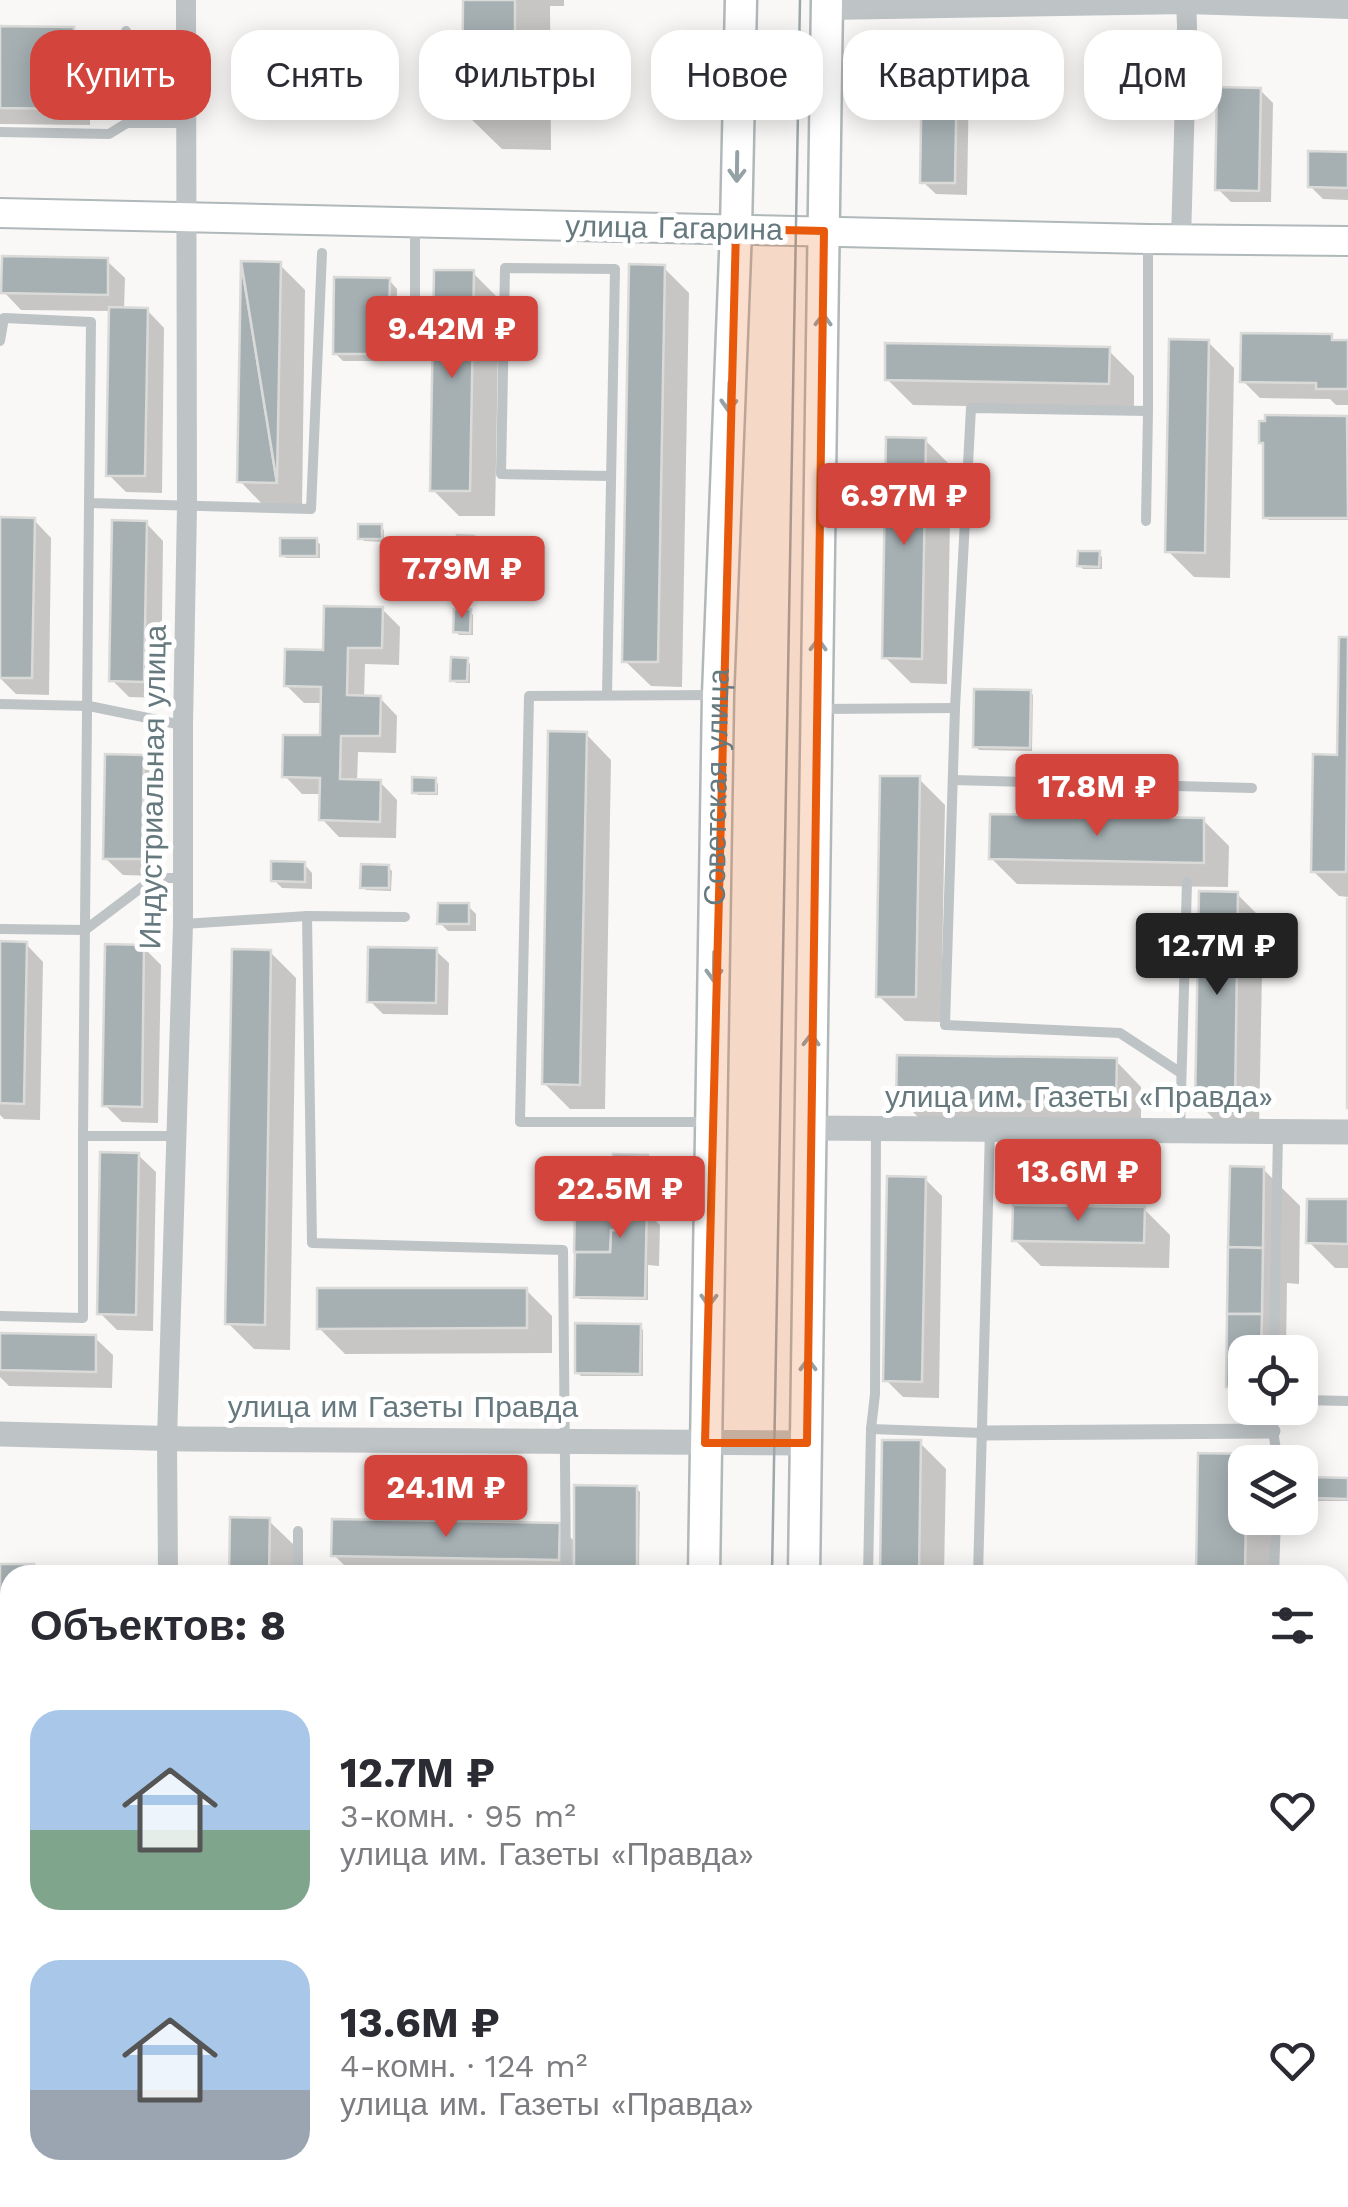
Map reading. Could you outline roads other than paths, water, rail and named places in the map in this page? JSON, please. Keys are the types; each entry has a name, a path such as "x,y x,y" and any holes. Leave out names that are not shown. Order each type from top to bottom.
{"main road":[{"name":"Советская улица","path":"704,1565 718,695 736,230 737,3"},
{"path":"804,1565 827,5"},
{"name":"улица Гагарина","path":"0,213 1148,240 1348,241"}],"street":[{"name":"Индустриальная улица","path":"168,1565 167,1438 183,924 186,0"},
{"path":"827,5 1186,2 1348,10"},
{"path":"1180,240 1186,2"},
{"name":"улица им. Газеты «Правда»","path":"809,1128 1348,1132"},
{"path":"983,1433 1273,1431"},
{"name":"улица им Газеты Правда","path":"0,1434 807,1443"}],"lane":[{"path":"0,132 109,134 126,123 187,123"},
{"path":"415,222 415,312"},
{"path":"1146,521 1148,240"},
{"path":"90,503 311,509 322,254"},
{"path":"607,695 615,270 505,268 502,474 611,476"},
{"path":"0,341 4,318 91,322 82,1318 0,1316"},
{"path":"1148,411 971,408 955,708 946,1024 1120,1034 1181,1073"},
{"path":"712,1122 520,1122 530,696 718,695"},
{"path":"0,704 88,706 183,725"},
{"path":"818,709 955,708"},
{"path":"953,780 1252,788"},
{"path":"0,929 85,930 154,878 183,878"},
{"path":"1180,1130 1187,882"},
{"path":"183,924 308,916 405,918"},
{"path":"308,916 312,1243 564,1250 566,1565"},
{"path":"868,1565 875,1394 876,1128"},
{"path":"978,1565 990,1130"},
{"path":"1274,1335 1278,1131"},
{"path":"84,1136 176,1136"},
{"path":"1318,1400 1348,1401"},
{"path":"1273,1425 1275,1445"},
{"path":"872,1429 983,1433"},
{"path":"298,1531 298,1565"},
{"path":"1274,1565 1275,1535"}],"tram line":[{"path":"772,1565 800,0"}]}
